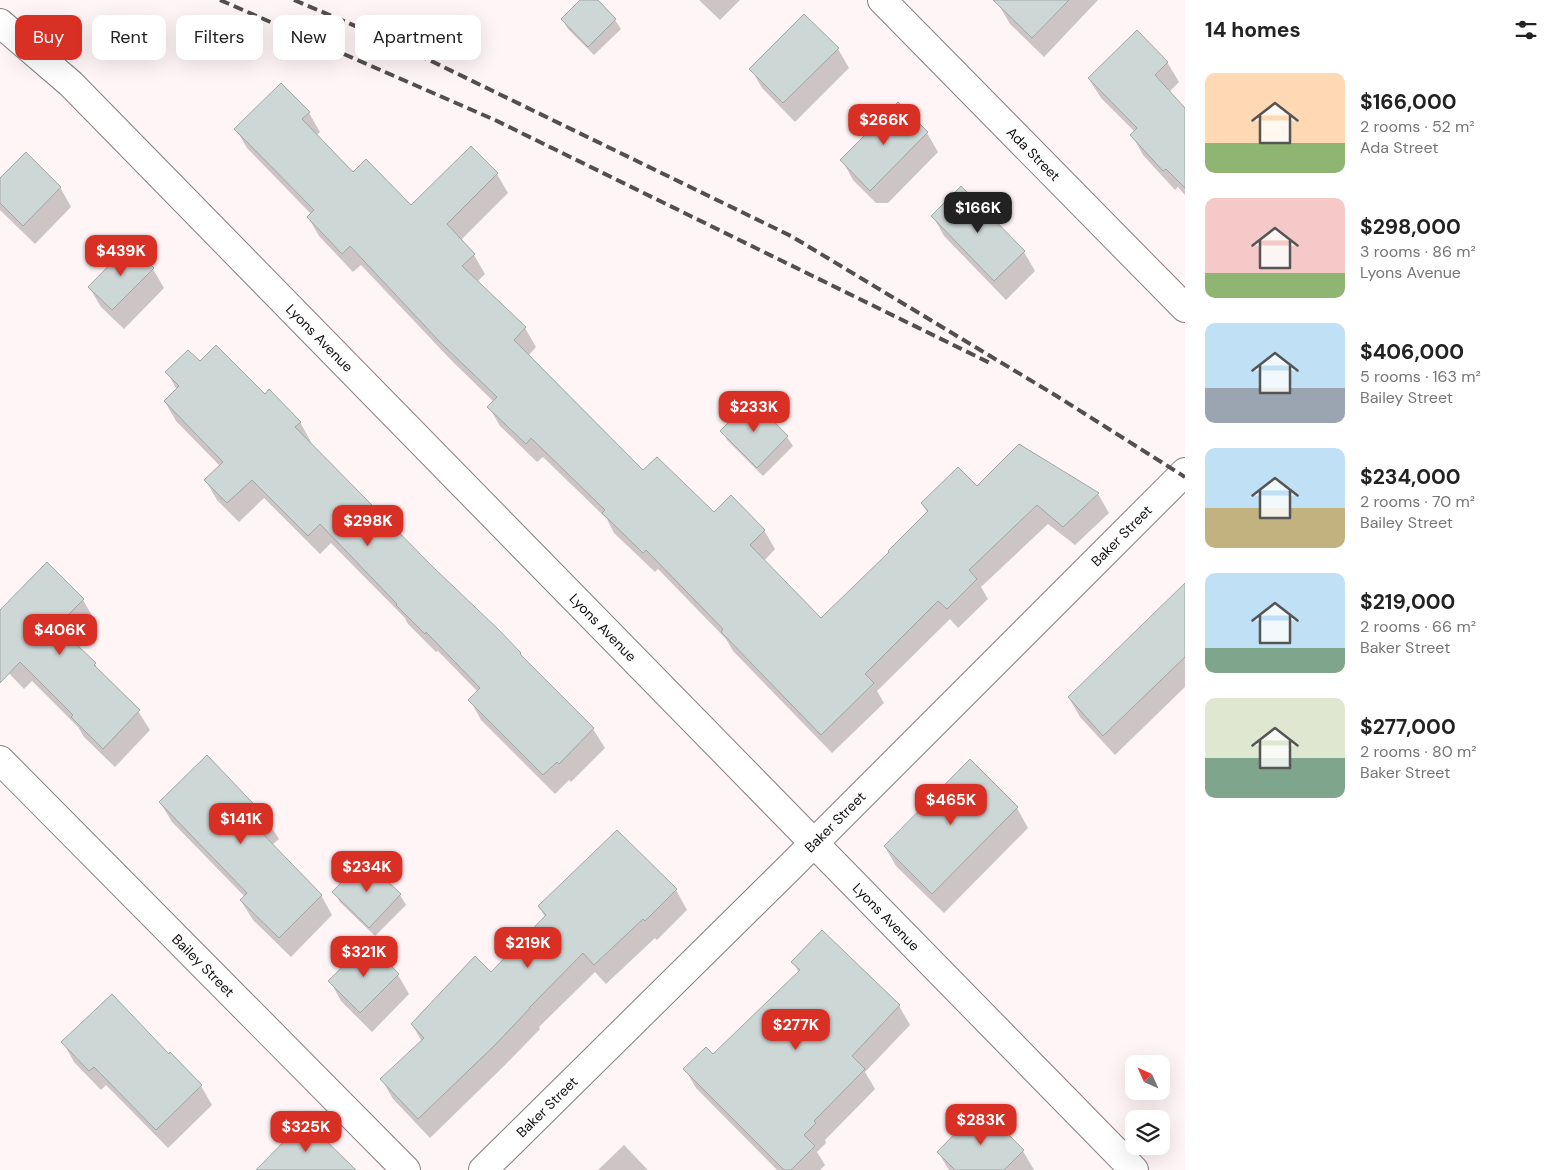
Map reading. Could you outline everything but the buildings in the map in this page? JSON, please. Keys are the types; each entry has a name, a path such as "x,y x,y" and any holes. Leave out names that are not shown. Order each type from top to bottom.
{"street":[{"name":"Ada Street","path":"882,0 1185,308"},
{"name":"Lyons Avenue","path":"0,23 71,84 1134,1170"},
{"name":"Baker Street","path":"483,1170 815,843 1185,472"},
{"name":"Bailey Street","path":"0,760 406,1170"}],"railway":[{"path":"220,0 495,120 990,363"},
{"path":"294,0 386,39 791,236 1055,395 1185,477"}]}
